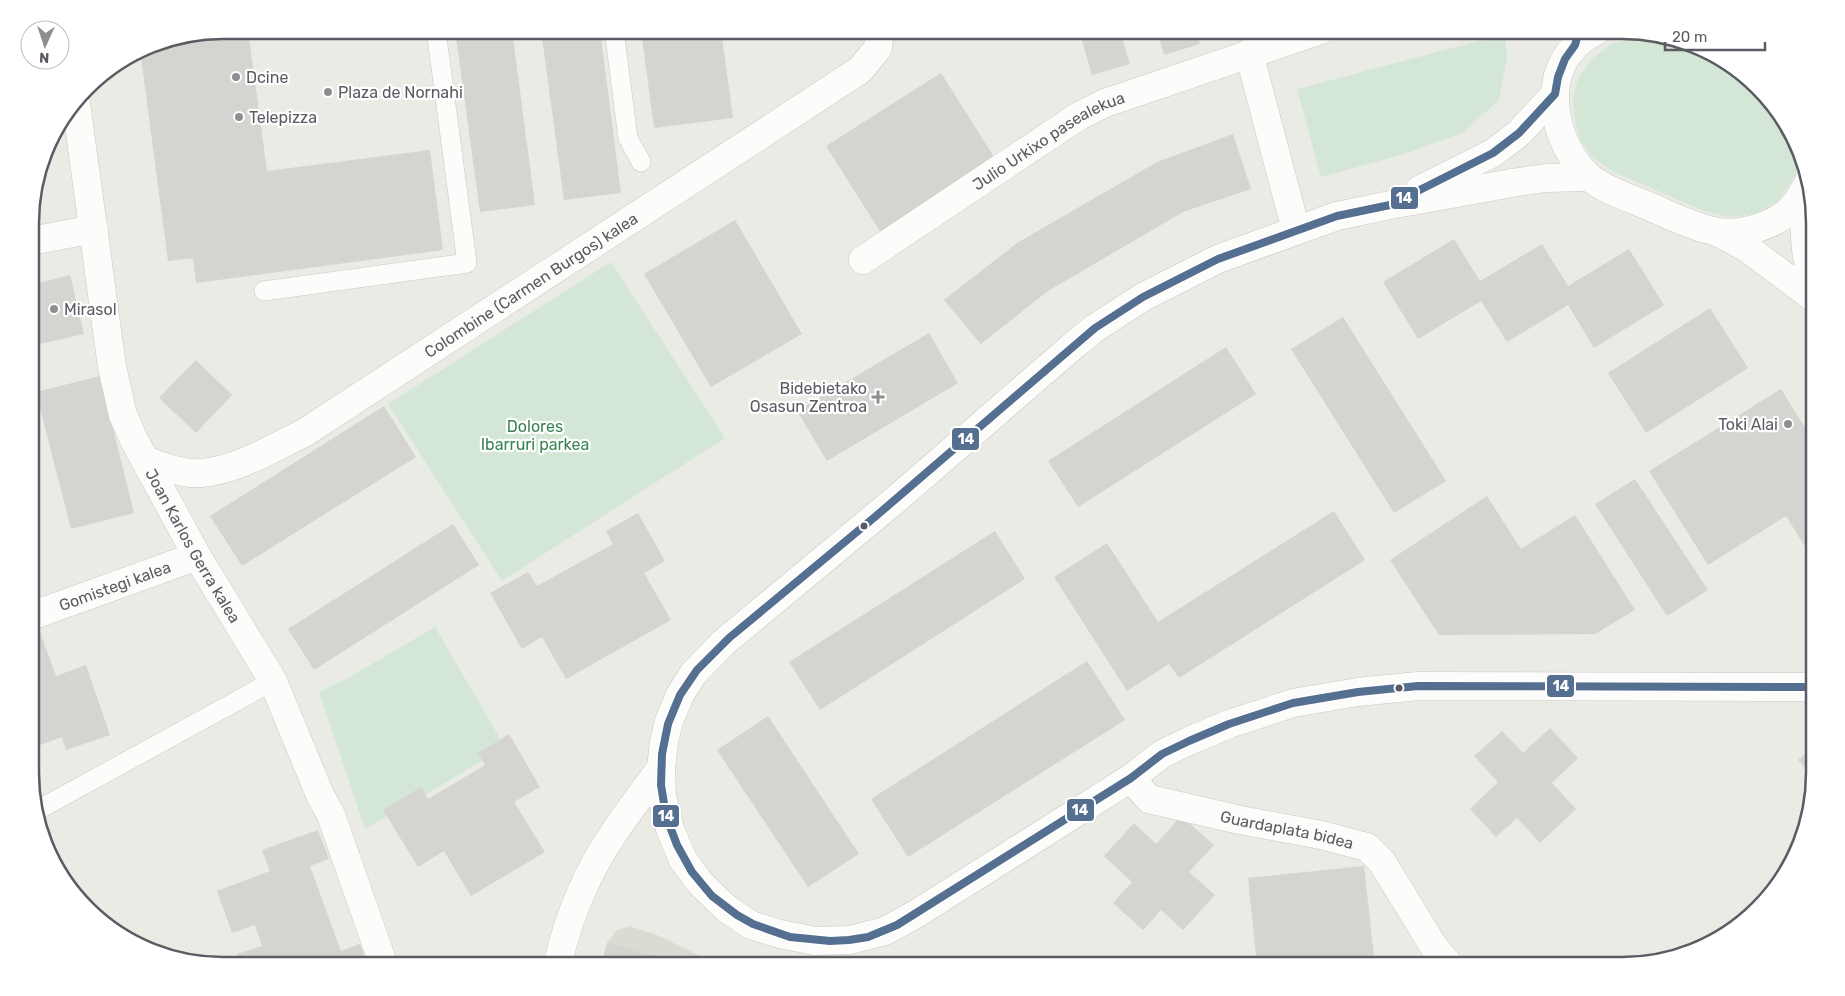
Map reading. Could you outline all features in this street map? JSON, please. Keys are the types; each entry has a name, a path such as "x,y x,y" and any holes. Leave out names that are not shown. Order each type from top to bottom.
{"street":[{"name":"Colombine (Carmen Burgos) kalea","path":"145,460 166,468 200,474 233,467 304,433 860,70 878,48 879,39"},
{"name":"Julio Urkixo pasealekua","path":"863,260 1078,116 1105,103 1294,39"},
{"path":"1581,39 1565,60 1558,77 1555,94 1555,114 1561,134 1573,158 1589,178 1697,226 1716,232 1746,248 1806,292"},
{"path":"1249,54 1296,230"},
{"path":"1390,205 1493,152 1519,133 1534,119 1555,94"},
{"name":"Joan Karlos Gerra kalea","path":"77,111 112,367 123,415 134,440 197,556 273,681 320,795 331,815 381,957"},
{"path":"1589,178 1528,181 1337,216 1218,259 1177,278 1143,297 1095,328 894,501 723,643 693,674 680,695 669,721 661,768 662,797 670,829 683,860 701,884 727,909 751,925 780,934 815,941 850,940 885,931 916,914 1132,778 1162,754 1229,724 1292,703 1358,692 1418,686 1806,688"},
{"path":"1716,232 1741,232 1768,224 1791,208 1804,190"},
{"path":"1806,205 1804,238 1806,251"},
{"path":"39,239 94,229"},
{"name":"Gomistegi kalea","path":"39,613 197,556"},
{"path":"559,957 565,935 582,889 604,848 661,768"},
{"name":"Guardaplata bidea","path":"1132,778 1148,799 1240,820 1321,835 1367,848 1382,862 1434,947 1442,957"}],"lane":[{"path":"264,291 467,262 437,39"},
{"path":"615,39 628,138 641,162"},
{"path":"42,808 273,681"}],"shaded area":[{"path":"629,926 657,935 702,957 603,957 607,943 616,931"}],"green space":[{"path":"1486,39 1505,39 1507,58 1499,100 1462,133 1404,154 1321,177 1297,89"},
{"path":"1635,39 1682,48 1726,71 1744,84 1761,101 1775,120 1797,163 1796,174 1779,200 1756,214 1728,217 1704,211 1616,173 1594,159 1580,140 1575,120 1573,98 1578,78 1593,58 1611,44"},
{"name":"Dolores Ibarruri parkea","path":"611,262 725,438 502,581 388,404"},
{"path":"435,627 505,747 365,829 319,692 348,678"}],"building":[{"path":"249,39 267,171 430,150 443,250 196,283 193,258 168,261 141,58 163,48 198,40"},
{"path":"456,39 513,39 535,205 480,212"},
{"path":"542,39 601,39 621,193 564,200"},
{"path":"642,39 722,39 733,118 654,128"},
{"path":"1082,39 1123,39 1130,64 1092,75"},
{"path":"1160,39 1199,39 1200,44 1164,55"},
{"path":"941,73 996,160 881,233 826,146"},
{"path":"1233,134 1251,189 1183,212 1048,291 981,344 944,300 1017,243 1157,162"},
{"path":"735,220 802,334 711,387 644,274"},
{"path":"1454,239 1480,281 1542,244 1568,286 1629,249 1664,305 1594,348 1568,305 1507,342 1481,301 1418,339 1383,282"},
{"name":"Mirasol","path":"70,275 84,334 39,344 39,283"},
{"path":"1710,308 1748,368 1646,433 1608,373"},
{"path":"1343,317 1446,481 1394,513 1291,349"},
{"name":"Bidebietako Osasun Zentroa","path":"929,333 958,383 827,461 797,411"},
{"path":"1226,347 1256,394 1078,507 1048,461"},
{"path":"196,360 232,395 196,433 159,398"},
{"path":"100,376 134,513 71,529 39,404 39,391"},
{"path":"1781,389 1806,429 1806,548 1786,516 1708,565 1649,471"},
{"path":"384,406 416,457 242,566 210,516"},
{"path":"1635,479 1708,590 1667,616 1595,504"},
{"path":"1487,496 1521,549 1575,515 1635,610 1595,634 1439,635 1390,560"},
{"path":"1334,511 1365,560 1179,678 1169,664 1127,691 1054,577 1107,543 1158,622"},
{"path":"638,513 665,561 644,573 671,620 566,679 542,637 522,649 490,593 528,572 537,586 613,544 606,531"},
{"path":"453,524 479,565 314,670 288,629"},
{"path":"995,531 1025,579 820,710 789,662"},
{"path":"39,629 56,676 86,665 110,735 66,750 62,737 39,745"},
{"path":"1087,661 1125,720 908,857 871,799"},
{"path":"768,716 859,854 808,887 717,750"},
{"path":"1550,728 1578,758 1552,783 1576,809 1540,843 1517,818 1496,837 1470,809 1498,782 1474,756 1502,731 1523,753"},
{"path":"509,734 540,787 514,802 545,852 471,896 444,851 418,867 383,810 421,787 428,799 485,765 478,753"},
{"path":"1806,753 1806,768 1798,760"},
{"path":"1181,816 1214,845 1189,872 1215,895 1183,930 1161,910 1143,930 1113,903 1132,882 1104,856 1134,823 1156,844"},
{"path":"318,830 329,859 310,866 341,951 360,944 365,957 238,957 237,954 262,946 255,925 232,933 217,891 270,871 262,850"},
{"path":"1364,866 1374,957 1256,957 1248,878"},
{"path":"607,943 657,957 603,957"}],"transit line":[{"name":"14","path":"1577,39 1575,45 1565,59 1558,77 1555,94 1519,133 1493,153 1390,205 1337,216 1218,259 1143,297 1095,328 876,516 729,638 697,670 680,695 668,724 662,754 661,785 666,816 677,845 692,872 712,896 737,915 753,924 790,937 830,941 849,940 868,937 897,925 1131,778 1162,754 1229,724 1293,703 1358,692 1418,686 1806,687"}],"place":[{"name":"Dcine","path":"236,77"},
{"name":"Plaza de Nornahi","path":"328,92"},
{"name":"Telepizza","path":"239,117"},
{"name":"Mirasol","path":"54,309"},
{"name":"Bidebietako Osasun Zentroa","path":"878,397"},
{"name":"Toki Alai","path":"1788,424"}]}
